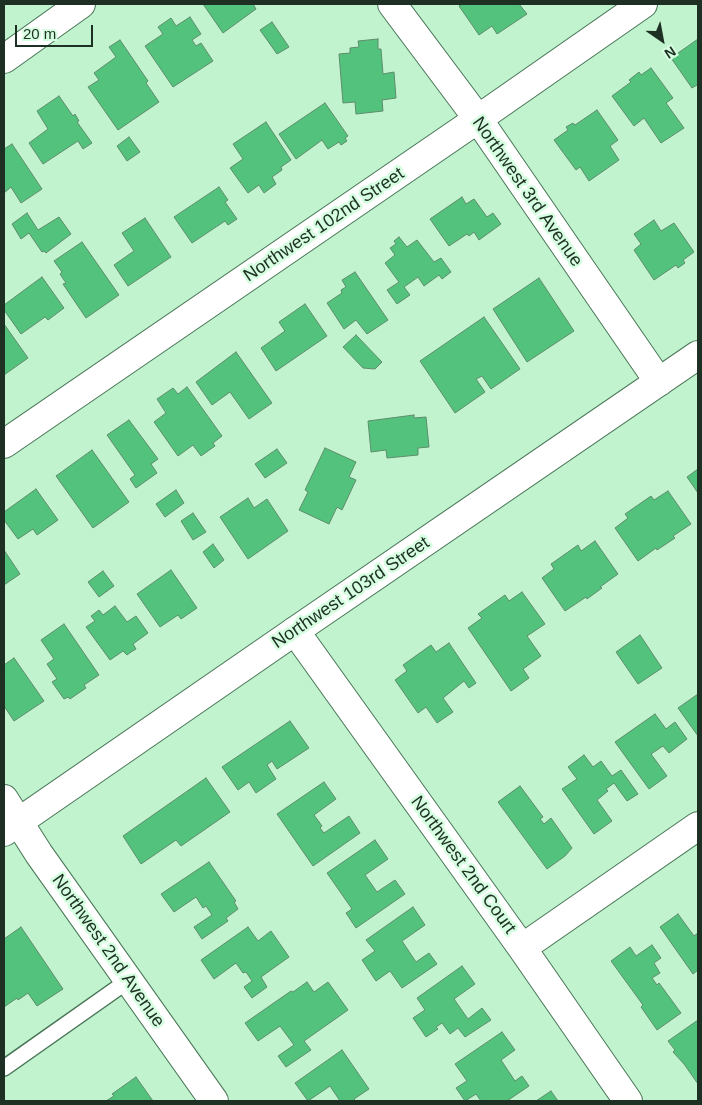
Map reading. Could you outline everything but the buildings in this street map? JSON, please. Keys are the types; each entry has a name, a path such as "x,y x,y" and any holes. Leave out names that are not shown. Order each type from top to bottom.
{"street":[{"path":"4,58 81,4"},
{"name":"Northwest 3rd Avenue","path":"392,4 478,119 659,382"},
{"name":"Northwest 102nd Street","path":"4,444 643,4"},
{"name":"Northwest 103rd Street","path":"11,827 698,355"},
{"name":"Northwest 2nd Court","path":"295,631 522,948 628,1101"},
{"name":"Northwest 2nd Avenue","path":"4,799 11,827 39,854 214,1101"},
{"path":"522,948 698,826"}],"lane":[{"path":"4,1068 129,980"}]}
